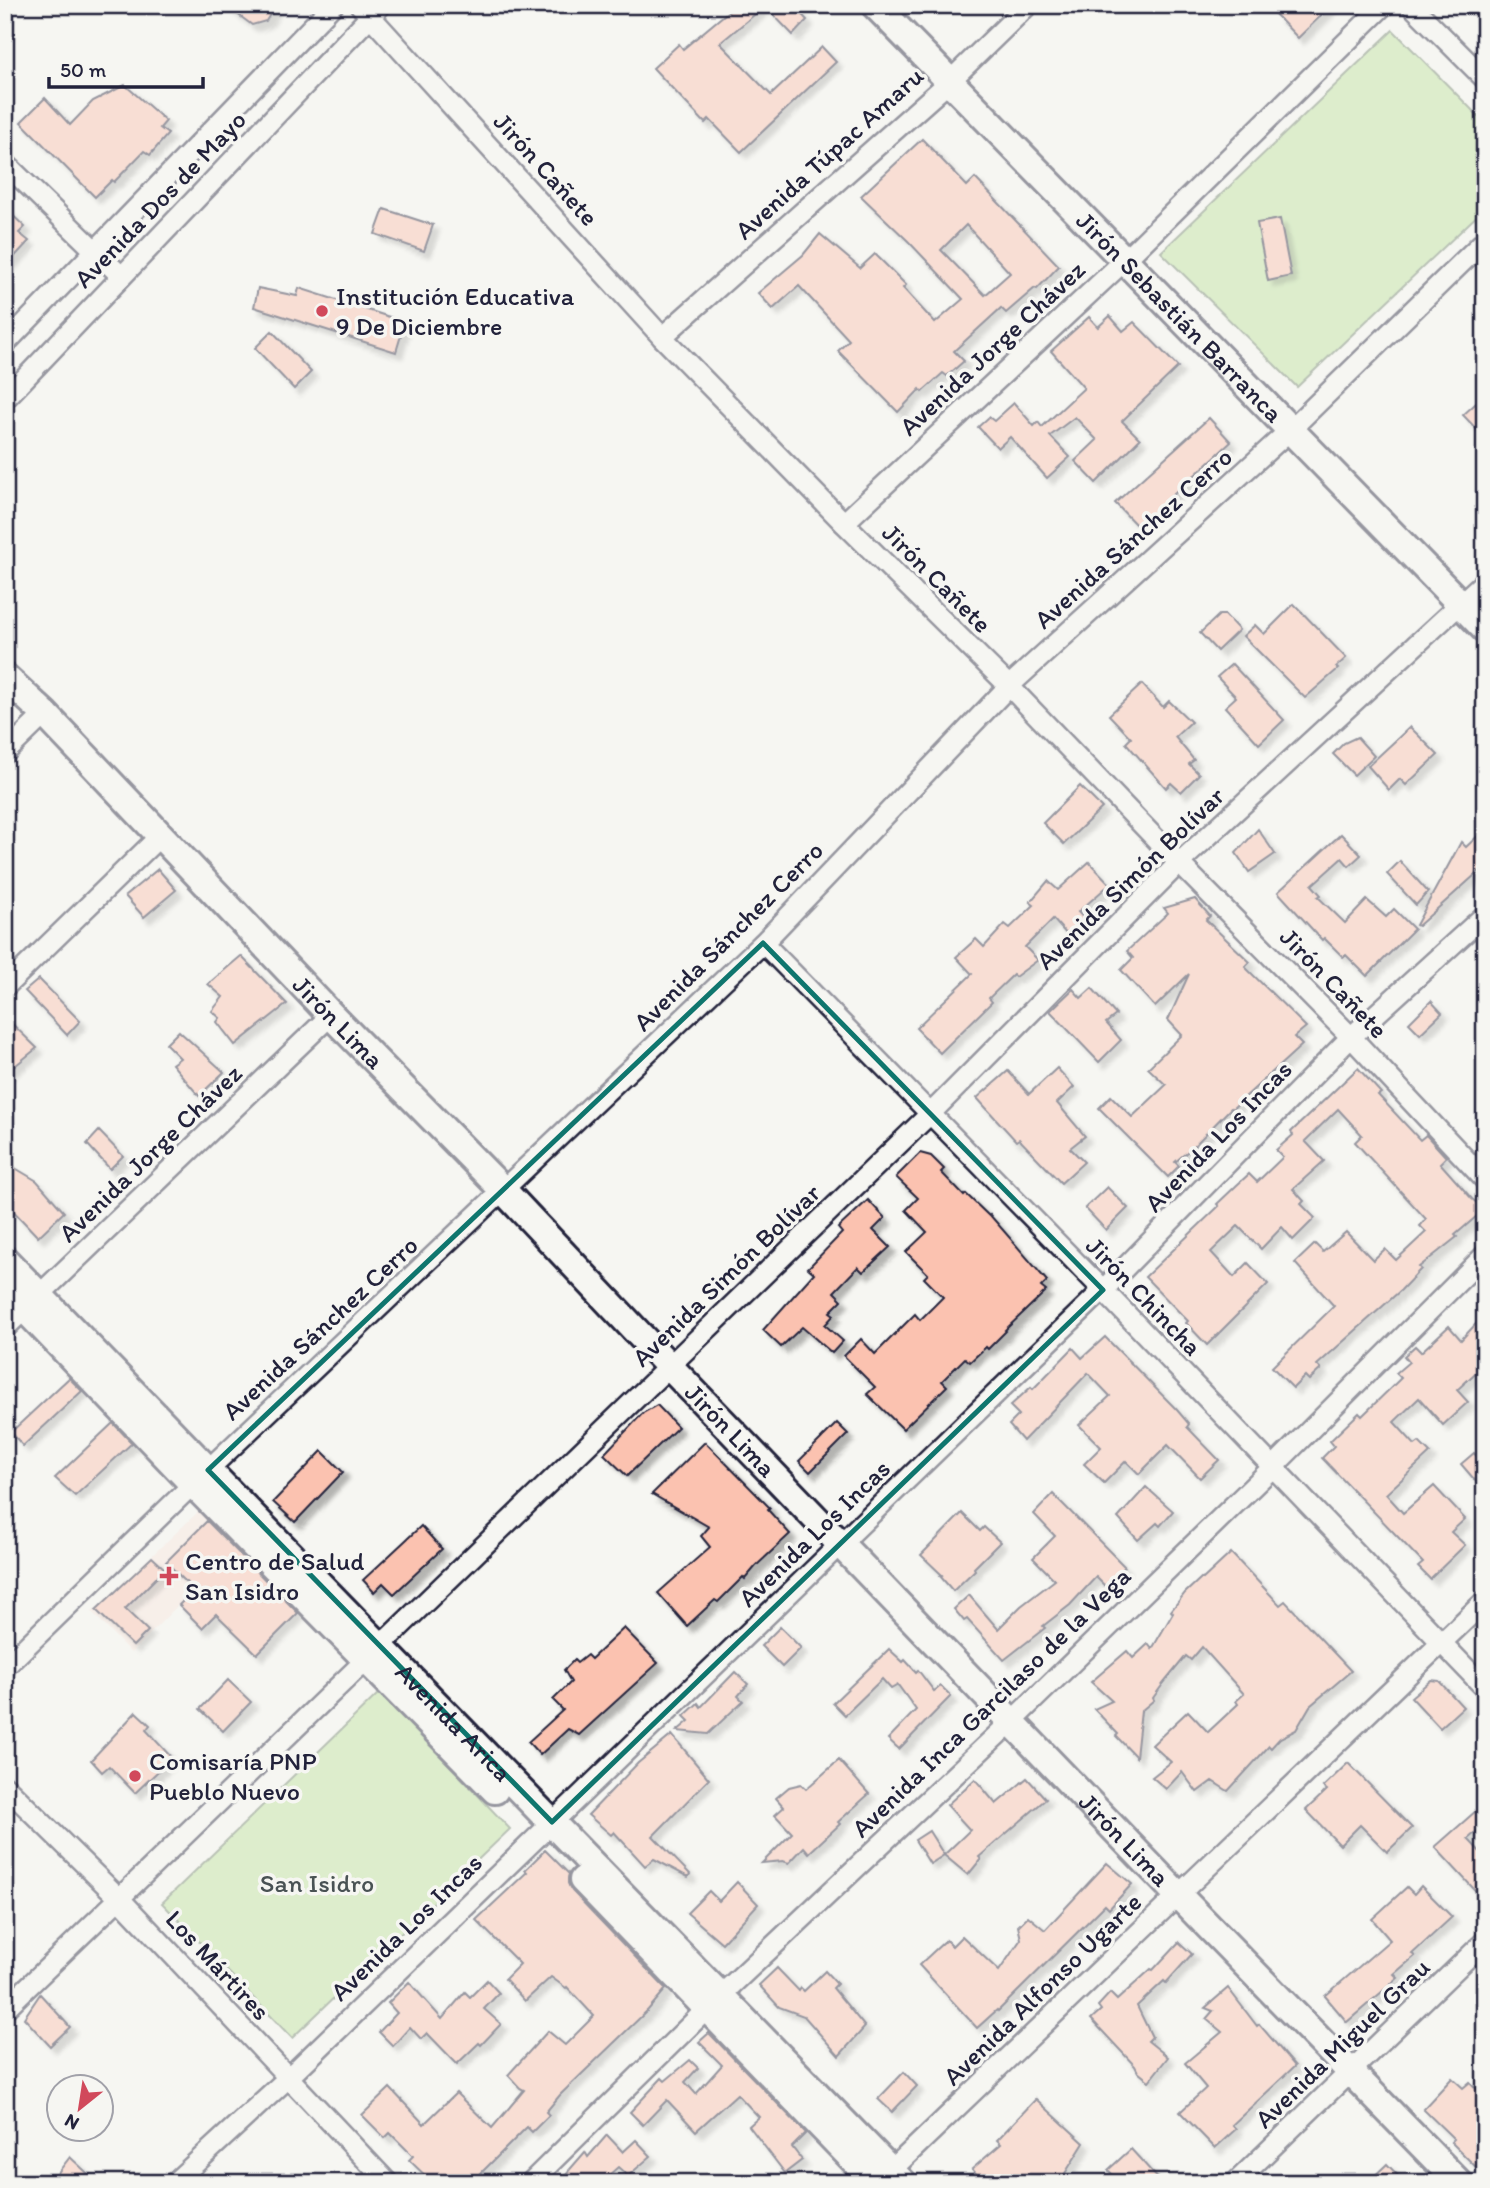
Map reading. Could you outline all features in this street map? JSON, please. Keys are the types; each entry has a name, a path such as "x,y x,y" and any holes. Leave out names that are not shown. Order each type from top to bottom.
{"street":[{"name":"Avenida Dos de Mayo","path":"5,344 332,5"},
{"name":"Jirón Sebastián Barranca","path":"875,5 1485,629"},
{"name":"Avenida Túpac Amaru","path":"662,337 949,82 1028,5"},
{"name":"Avenida Jorge Chávez","path":"844,523 1124,261 1384,5"},
{"path":"1411,5 1485,79"},
{"name":"Avenida Dos de Mayo","path":"5,399 371,9"},
{"name":"Jirón Cañete","path":"371,9 662,337 1009,686 1179,863 1352,1037 1485,1180"},
{"path":"5,163 121,276"},
{"name":"Avenida Sánchez Cerro","path":"5,1667 763,943 1009,686 1290,430 1485,240"},
{"name":"Avenida Simón Bolívar","path":"5,2008 931,1113 1179,863 1485,581"},
{"name":"Jirón Lima","path":"5,677 46,714 331,1016 1459,2183"},
{"path":"5,753 46,714"},
{"path":"5,987 160,835"},
{"name":"Avenida Los Incas","path":"174,2183 288,2078 1103,1290 1352,1037 1485,915"},
{"name":"Jirón Chincha","path":"763,943 1103,1290 1485,1688"},
{"name":"Avenida Jorge Chávez","path":"5,1328 331,1016"},
{"name":"Avenida Inca Garcilaso de la Vega","path":"530,2183 714,2002 1012,1721 1272,1468 1485,1255"},
{"name":"Avenida Arica","path":"5,1260 32,1302 887,2180"},
{"name":"Avenida Arica","path":"5,1288 32,1302"},
{"name":"Avenida Alfonso Ugarte","path":"887,2180 1178,1895 1485,1601"},
{"name":"Los Mártires","path":"5,1786 119,1898 388,2183"},
{"name":"Avenida Miguel Grau","path":"1235,2183 1485,1941"}],"highlighted area":[{"path":"763,943 1103,1290 552,1822 208,1470"}],"shaded area":[{"name":"Centro de Salud San Isidro","path":"214,1511 243,1539 131,1653 92,1612 198,1512"}],"green space":[{"path":"1393,30 1485,123 1485,208 1297,387 1161,252"},
{"name":"San Isidro","path":"380,1692 510,1829 292,2038 162,1903"}],"building":[{"path":"225,5 276,5 266,21 252,25"},
{"path":"736,5 793,5 807,20 793,35 765,6 720,43 771,95 822,47 836,62 741,152 709,119 705,123 653,68 679,44 683,49"},
{"path":"1285,5 1332,5 1298,38 1275,14"},
{"path":"125,85 166,121 160,128 168,134 150,155 144,151 95,197 21,122 45,98 70,125 93,101"},
{"path":"922,139 967,186 975,178 1059,266 1037,289 1006,313 1001,308 954,351 964,361 947,376 943,373 922,392 920,389 898,412 838,351 849,340 799,286 773,309 758,293 803,255 820,234 860,268 875,254 906,285 903,288 935,323 963,299 861,196","holes":["966,225 1010,273 985,295 941,250"]},
{"path":"5,208 25,227 19,233 29,241 5,267"},
{"path":"384,209 433,225 424,251 375,234"},
{"path":"1280,219 1291,276 1268,281 1257,223"},
{"path":"258,288 297,296 299,288 405,322 396,352 254,307"},
{"path":"1110,316 1123,331 1134,322 1178,367 1122,421 1140,439 1096,483 1075,461 1097,440 1075,417 1050,436 1070,457 1047,478 1010,437 998,448 978,427 989,417 994,421 1014,403 1034,426 1038,422 1042,427 1084,388 1051,351 1089,317 1098,327"},
{"path":"272,331 311,372 294,389 255,348"},
{"path":"1485,395 1485,438 1463,415"},
{"path":"1209,418 1231,442 1138,527 1115,503"},
{"path":"1294,604 1346,658 1336,667 1338,669 1305,698 1243,636 1255,625 1264,634"},
{"path":"1219,615 1225,615 1239,630 1217,651 1200,633"},
{"path":"1232,664 1284,720 1259,744 1225,707 1236,697 1217,677"},
{"path":"1142,684 1163,707 1169,701 1191,722 1175,737 1194,760 1189,764 1199,774 1181,792 1171,783 1166,788 1126,743 1131,738 1109,715"},
{"path":"1410,727 1438,755 1406,785 1400,779 1389,790 1368,766"},
{"path":"1357,737 1374,756 1354,775 1333,754 1344,743"},
{"path":"1080,786 1102,808 1064,844 1043,823"},
{"path":"1258,829 1275,854 1249,872 1236,853"},
{"path":"1485,829 1485,866 1416,925 1461,842 1466,847"},
{"path":"1341,834 1361,855 1349,866 1342,858 1312,885 1321,895 1318,897 1345,923 1367,900 1386,917 1394,909 1414,929 1367,976 1346,955 1343,957 1324,938 1322,940 1278,892"},
{"path":"1400,861 1428,892 1416,905 1387,874"},
{"path":"1089,862 1110,884 1078,912 1087,922 1069,937 1053,919 1025,947 1038,960 1015,977 1013,975 989,998 992,1002 940,1053 916,1028 972,974 956,957 976,939 984,947 1005,924 1010,928 1034,905 1030,902 1048,881 1058,890"},
{"path":"158,869 176,890 144,917 125,896"},
{"path":"1195,899 1210,916 1206,920 1250,962 1245,967 1306,1027 1294,1037 1302,1045 1175,1162 1179,1166 1168,1177 1099,1108 1111,1096 1132,1117 1166,1085 1148,1068 1182,1035 1168,1020 1189,974 1155,1007 1121,970 1133,958 1127,951 1168,913 1164,908"},
{"path":"241,956 287,1004 235,1045 217,1022 220,1018 212,1011 223,997 208,984"},
{"path":"39,979 80,1021 67,1035 25,991"},
{"path":"1092,988 1116,1015 1106,1023 1121,1040 1099,1062 1050,1011 1073,989 1081,998"},
{"path":"1431,1001 1442,1013 1420,1034 1409,1023"},
{"path":"5,1017 37,1048 5,1074"},
{"path":"179,1031 224,1072 199,1096 172,1064 180,1058 166,1044"},
{"path":"1057,1068 1074,1087 1057,1103 1085,1136 1070,1148 1084,1162 1061,1183 1019,1139 1016,1141 977,1098 1008,1071 1029,1094"},
{"path":"1358,1068 1381,1093 1378,1095 1420,1140 1426,1135 1446,1157 1440,1163 1472,1199 1485,1209 1455,1235 1457,1237 1419,1267 1421,1269 1401,1290 1317,1365 1321,1369 1309,1380 1305,1376 1293,1388 1272,1367 1334,1306 1295,1263 1315,1244 1323,1252 1346,1232 1373,1260 1385,1249 1396,1260 1426,1232 1420,1226 1426,1219 1355,1142 1362,1135 1338,1109 1305,1141 1324,1161 1293,1189 1304,1201 1301,1204 1315,1218 1293,1240 1282,1227 1261,1249 1238,1226 1211,1252 1234,1277 1248,1263 1268,1284 1207,1345 1186,1323 1188,1321 1145,1277 1249,1174 1257,1182 1283,1157 1276,1150 1293,1135 1291,1132"},
{"path":"99,1131 123,1156 110,1169 87,1144"},
{"path":"920,1153 931,1156 944,1169 941,1172 964,1196 966,1194 990,1215 1047,1281 1041,1287 1046,1291 988,1349 986,1347 970,1362 965,1358 942,1381 947,1386 903,1429 867,1394 875,1387 844,1356 861,1339 875,1354 915,1314 920,1320 943,1297 924,1278 928,1274 906,1252 927,1232 906,1210 918,1198 896,1177"},
{"path":"5,1162 37,1181 64,1212 38,1237 5,1202"},
{"path":"1107,1187 1128,1208 1106,1230 1085,1208"},
{"path":"868,1200 885,1218 873,1230 890,1247 863,1272 858,1267 834,1292 842,1300 830,1312 834,1315 825,1325 843,1341 832,1353 802,1327 781,1347 763,1330 814,1273 808,1268 842,1233 838,1228"},
{"path":"1485,1314 1485,1364 1457,1390 1468,1402 1443,1425 1419,1398 1394,1422 1415,1445 1419,1442 1430,1453 1386,1494 1403,1513 1434,1486 1465,1519 1451,1532 1465,1545 1430,1579 1418,1567 1423,1563 1322,1458 1334,1446 1330,1441 1359,1413 1362,1416 1401,1378 1396,1373 1409,1362 1404,1356 1415,1346 1421,1352 1449,1326 1461,1340"},
{"path":"1105,1337 1177,1410 1189,1424 1187,1427 1219,1460 1200,1478 1168,1445 1139,1474 1126,1461 1104,1483 1084,1464 1101,1447 1079,1425 1110,1396 1088,1373 1023,1441 1009,1425 1019,1415 1010,1406 1031,1387 1033,1389 1073,1348 1082,1358"},
{"path":"69,1378 82,1391 23,1446 11,1432"},
{"path":"657,1405 678,1427 627,1476 604,1454 643,1413"},
{"path":"113,1423 132,1443 75,1496 55,1478"},
{"path":"837,1423 848,1434 810,1472 799,1461"},
{"path":"705,1442 770,1508 768,1510 790,1534 745,1579 743,1577 718,1602 715,1600 687,1626 658,1593 710,1547 701,1536 709,1527 652,1494"},
{"path":"322,1451 343,1472 295,1522 273,1502"},
{"path":"1474,1453 1485,1466 1485,1492 1461,1464"},
{"path":"1146,1487 1173,1511 1160,1526 1157,1523 1138,1540 1118,1518"},
{"path":"1053,1494 1125,1567 1105,1586 1096,1577 1070,1605 1043,1626 1045,1628 1004,1660 967,1619 964,1621 954,1609 969,1595 998,1629 1021,1606 1055,1580 1033,1558 1055,1536 1034,1514"},
{"path":"962,1513 980,1531 984,1527 1000,1542 953,1591 940,1576 942,1575 921,1555"},
{"path":"207,1521 298,1613 257,1654 216,1614 202,1628 179,1605 194,1590 166,1562"},
{"path":"421,1526 442,1549 394,1594 383,1583 374,1592 363,1580"},
{"path":"1231,1553 1280,1605 1285,1601 1351,1671 1310,1706 1296,1730 1280,1738 1271,1748 1269,1746 1228,1791 1212,1781 1197,1792 1182,1772 1166,1789 1152,1777 1171,1762 1152,1745 1188,1711 1208,1732 1238,1704 1236,1701 1244,1694 1202,1647 1191,1660 1186,1656 1163,1684 1154,1700 1141,1711 1136,1757 1094,1709 1112,1701 1091,1682 1127,1651 1133,1658 1148,1644 1152,1649 1173,1613 1171,1611 1185,1593"},
{"path":"152,1557 165,1569 125,1609 148,1631 133,1646 96,1610"},
{"path":"780,1627 801,1648 782,1667 761,1646"},
{"path":"624,1628 658,1663 579,1735 568,1729 540,1755 528,1742 563,1710 553,1700 571,1682 564,1670 574,1660 577,1663 587,1655 591,1659"},
{"path":"889,1649 916,1672 918,1670 934,1691 941,1686 951,1696 899,1749 888,1739 916,1710 898,1685 891,1689 882,1679 845,1715 833,1703"},
{"path":"735,1672 748,1684 738,1696 743,1701 708,1734 677,1731 689,1721 684,1716 698,1703 701,1707"},
{"path":"228,1680 251,1702 223,1731 200,1709"},
{"path":"1431,1680 1439,1681 1463,1707 1440,1728 1411,1697"},
{"path":"136,1712 150,1725 146,1730 172,1758 135,1793 109,1766 102,1772 91,1760"},
{"path":"672,1735 709,1779 653,1836 690,1874 688,1877 654,1859 645,1866 614,1832 611,1835 588,1815 638,1763"},
{"path":"839,1760 869,1794 809,1853 804,1847 789,1863 762,1863 792,1833 775,1815 784,1807 776,1798 789,1787 801,1784 806,1789"},
{"path":"1348,1763 1412,1828 1387,1852 1360,1825 1340,1845 1306,1810 1327,1790 1323,1787"},
{"path":"1027,1778 1046,1799 979,1857 981,1859 968,1875 944,1855 970,1830 947,1805 975,1779 996,1804"},
{"path":"1485,1803 1485,1824 1468,1839 1485,1857 1485,1901 1435,1847"},
{"path":"929,1831 944,1855 930,1864 915,1840"},
{"path":"545,1850 569,1874 568,1883 572,1891 666,1989 648,2010 560,2095 546,2112 549,2115 532,2132 527,2127 471,2183 433,2183 409,2160 413,2156 390,2133 385,2138 362,2115 390,2088 424,2124 456,2093 492,2128 524,2090 508,2075 548,2031 565,2045 594,2016 567,1987 551,1977 525,2001 505,1979 520,1964 476,1920 527,1872 525,1870"},
{"path":"1107,1863 1132,1884 1109,1909 1105,1905 998,2011 977,2028 919,1965 946,1940 952,1946 962,1936 999,1971 1021,1939 1018,1926 1028,1916 1045,1930"},
{"path":"737,1882 758,1904 722,1943 687,1913 709,1891 719,1901"},
{"path":"1421,1886 1452,1917 1394,1974 1398,1978 1347,2022 1325,1996 1390,1940 1372,1919 1407,1887 1414,1894"},
{"path":"1179,1942 1192,1954 1166,1983 1164,1981 1137,2006 1152,2037 1148,2041 1168,2057 1149,2081 1091,2019 1101,2010 1098,2006 1110,1993 1117,2000 1153,1970"},
{"path":"777,1968 799,1991 801,1988 804,1991 825,1971 837,1984 833,1988 865,2027 839,2056 804,2016 779,2007 759,1985"},
{"path":"487,1980 499,1993 484,2009 501,2024 457,2064 427,2033 421,2039 410,2027 393,2046 379,2032 397,2013 388,2003 409,1982 442,2019 465,1992 470,1997"},
{"path":"1228,1988 1257,2026 1259,2024 1295,2066 1232,2125 1236,2129 1215,2148 1180,2112 1206,2088 1185,2063 1222,2032 1206,2019 1213,2011 1205,2008"},
{"path":"40,1994 70,2027 50,2046 24,2018"},
{"path":"709,2033 806,2133 792,2147 802,2160 785,2173 749,2126 759,2117 737,2094 696,2131 667,2100 643,2125 630,2112 662,2078 665,2081 690,2060 698,2068 685,2082 696,2094 722,2065 699,2042"},
{"path":"904,2072 917,2086 892,2112 878,2099"},
{"path":"1452,2078 1463,2088 1470,2082 1485,2098 1485,2176 1451,2142 1454,2139 1423,2109"},
{"path":"1036,2099 1084,2143 1059,2183 984,2183 972,2169 1001,2144 997,2140"},
{"path":"607,2135 623,2152 636,2140 651,2156 628,2176 618,2167 600,2183 558,2183 585,2152 588,2157"},
{"path":"1131,2149 1162,2183 1121,2183 1108,2170"},
{"path":"70,2157 98,2183 50,2183"},
{"path":"1387,2164 1405,2183 1367,2183"}],"place":[{"name":"Institución Educativa 9 De Diciembre","path":"322,311"},
{"name":"Centro de Salud San Isidro","path":"169,1576"},
{"name":"Comisaría PNP Pueblo Nuevo","path":"135,1776"}]}
